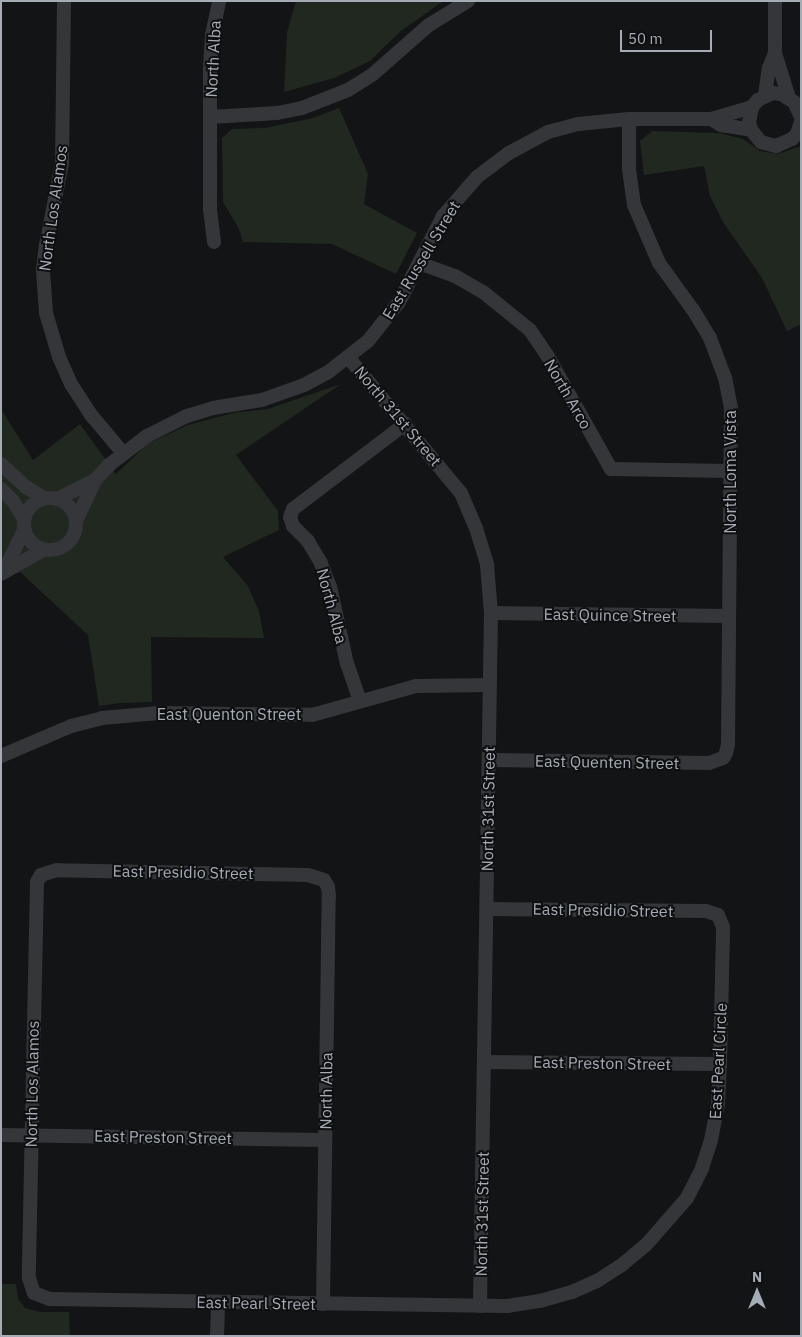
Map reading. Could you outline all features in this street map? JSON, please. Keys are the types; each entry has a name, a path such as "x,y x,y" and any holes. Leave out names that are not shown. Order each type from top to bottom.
{"street":[{"name":"North Los Alamos","path":"64,1 62,163 46,245 44,270 46,313 53,342 71,384 92,416 123,453"},
{"name":"North Alba","path":"214,242 210,208 210,117 212,35 219,1"},
{"path":"210,117 277,113 302,108 348,90 372,75 429,25 468,1"},
{"path":"775,1 775,53 789,98 801,117"},
{"path":"775,53 765,95 752,107 749,122 751,130 761,142 768,145 784,144 797,138 801,122"},
{"path":"765,95 781,94 789,98"},
{"name":"East Russell Street","path":"51,499 95,480 123,453 167,424 213,408 262,400 284,393 327,373 368,341 386,320 398,302 448,210 476,177 495,162 548,132 586,123 629,119 712,119 752,107"},
{"name":"North Loma Vista","path":"629,119 629,169 634,205 659,263 693,310 710,338 725,378 731,408 728,744 723,758"},
{"name":"East Russell Street","path":"712,119 721,125 751,130"},
{"name":"North Arco","path":"419,262 455,276 483,292 530,330 547,355 611,468 730,471"},
{"name":"North 31st Street","path":"348,357 461,493 476,528 487,565 491,613 480,1306"},
{"name":"North Alba","path":"360,701 347,664 330,587 321,563 308,541 293,526 290,517 293,509 405,424"},
{"path":"1,464 26,487 70,507 76,521 76,530 67,544 52,550 43,550 3,573"},
{"name":"East Russell Street","path":"76,521 95,480"},
{"path":"1,488 14,501 31,542 43,550"},
{"path":"3,573 32,506 51,499"},
{"name":"East Quince Street","path":"491,613 729,616"},
{"name":"East Quenton Street","path":"1,756 71,726 102,718 159,713 312,715 416,686 490,685"},
{"name":"East Quenten Street","path":"489,760 709,763 723,758"},
{"name":"East Presidio Street","path":"41,875 57,870 299,874 324,880"},
{"name":"North Los Alamos","path":"34,1293 29,1278 36,891 37,882 41,875"},
{"name":"North Alba","path":"323,1304 329,896 328,887 324,880"},
{"name":"East Presidio Street","path":"487,909 706,911 718,915"},
{"name":"East Pearl Circle","path":"480,1306 507,1306 540,1301 572,1292 597,1281 623,1264 646,1245 686,1198 702,1168 712,1140 718,1104 723,927 718,915"},
{"name":"East Preston Street","path":"484,1062 720,1064"},
{"name":"East Preston Street","path":"1,1135 325,1140"},
{"name":"East Pearl Street","path":"34,1293 50,1299 480,1306"},
{"path":"217,1336 218,1302"}],"shaded area":[{"path":"296,1 442,2 401,31 370,61 334,78 284,92 287,32"},
{"path":"339,108 368,174 364,204 417,233 396,274 332,244 243,242 239,229 223,202 222,138 232,129 265,128 313,118"},
{"path":"652,131 720,133 743,139 760,151 778,154 801,146 801,324 787,331 762,278 723,222 710,196 704,166 644,175 640,141"},
{"path":"341,384 236,455 278,511 279,530 223,557 248,586 259,611 264,638 151,637 152,702 99,706 88,635 20,572 1,574 1,409 33,460 80,424 116,474 147,444 188,425 233,413 268,409"},
{"path":"1,1284 16,1284 18,1299 25,1308 40,1312 69,1312 70,1336 1,1336"}]}
